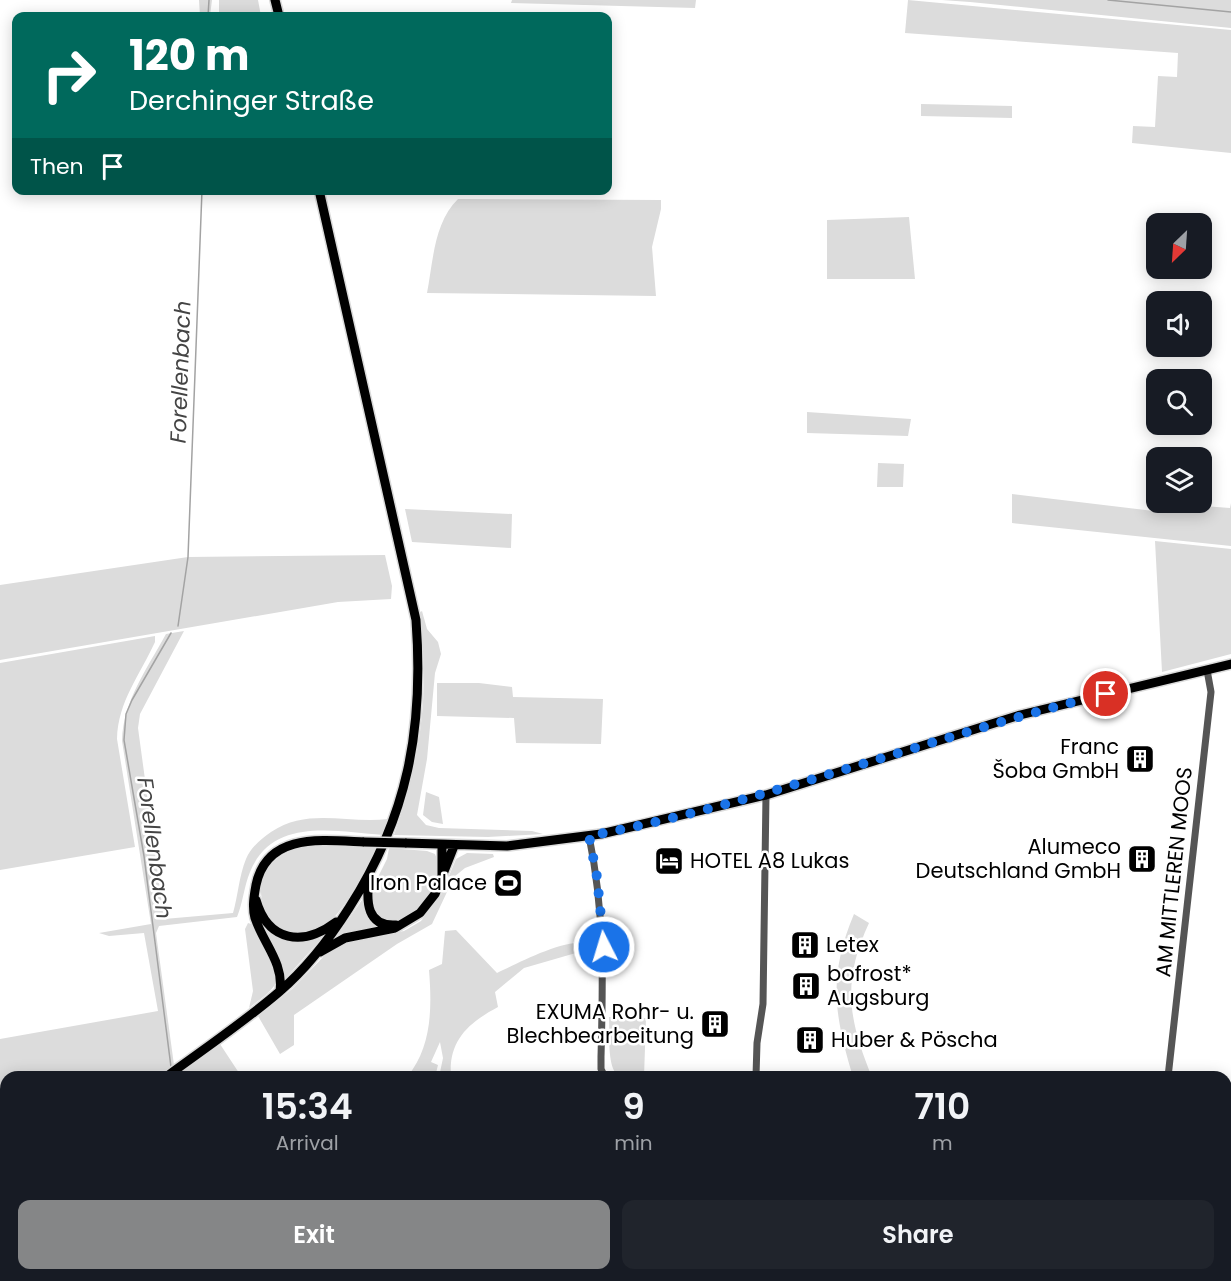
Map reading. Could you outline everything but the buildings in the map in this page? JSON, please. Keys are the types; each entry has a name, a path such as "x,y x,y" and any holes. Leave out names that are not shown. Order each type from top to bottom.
{"main road":[{"path":"175,1071 280,991 318,953 370,876 395,820 411,761 420,668 416,620 320,195"},
{"path":"280,991 282,975 259,918 254,893 259,875 266,862 286,846 318,840 454,846 528,844 589,836 766,795 1020,715 1231,664"},
{"path":"442,845 442,879"},
{"path":"318,953 345,938 389,930 420,913 428,904 442,879 454,846"},
{"path":"370,876 366,901 370,913 382,924 401,924"},
{"path":"259,918 281,933 302,939 322,933 345,915"}],"street":[{"name":"AM MITTLEREN MOOS","path":"1169,1071 1210,692 1207,670"},
{"path":"756,1071 757,1043 763,1004 766,795"},
{"path":"589,836 597,877 604,947 602,1071"}],"shaded area":[{"path":"199,0 212,0 210,12 200,12"},
{"path":"219,0 258,0 260,12 219,12"},
{"path":"512,0 696,0 695,8 511,3"},
{"path":"908,0 1231,30 1231,153 1132,143 1133,126 1155,127 1158,76 1177,77 1178,53 905,33"},
{"path":"942,0 1231,0 1231,28 970,2"},
{"path":"921,104 1012,106 1012,118 921,116"},
{"path":"458,199 661,200 652,247 656,296 427,293 439,231 450,208"},
{"path":"909,217 915,279 827,279 827,220"},
{"path":"807,412 911,419 908,436 807,433"},
{"path":"878,463 904,464 903,487 877,487"},
{"path":"1012,494 1146,510 1146,513 1212,513 1212,507 1230,508 1231,503 1231,546 1012,523"},
{"path":"405,509 512,514 511,548 412,542"},
{"path":"1155,541 1231,549 1231,654 1162,672"},
{"path":"385,555 392,586 391,599 338,602 0,660 0,585 188,557"},
{"path":"422,611 427,629 438,642 441,654 435,673 427,759 417,815 426,825 439,828 532,831 543,834 488,837 394,835 411,781 421,726 424,670 419,613"},
{"path":"184,631 140,714 138,728 164,919 233,913 248,855 264,837 285,824 313,818 388,819 383,835 308,831 290,835 274,842 260,854 248,877 237,917 159,926 156,933 174,1065 166,1071 0,1071 0,1039 158,1011 144,933 109,936 99,933 151,924 122,741 123,726 131,699 166,634"},
{"path":"155,636 155,642 126,700 118,725 117,739 135,847 0,870 0,663"},
{"path":"437,683 479,683 512,687 513,697 603,699 601,744 516,743 514,718 437,716"},
{"path":"426,792 439,797 443,824 432,822 423,815"},
{"path":"318,844 377,847 353,890 331,920 323,927 303,934 285,930 271,919 263,903 261,885 269,867 287,852"},
{"path":"389,848 427,851 435,854 438,867 436,881 421,906 410,915 397,919 384,919 372,911 371,891 387,859"},
{"path":"467,853 493,854 494,857 465,868 454,877 432,924 397,944 294,1015 294,1045 280,1054 258,1016 292,989 329,951 344,942 404,931 421,921 441,895 456,859"},
{"path":"362,900 369,920 384,928 357,931 334,940"},
{"path":"854,914 869,923 855,963 851,1000 858,1037 870,1071 851,1071 841,1034 837,976 846,936"},
{"path":"248,923 254,925 276,972 272,989 249,1008 253,991 245,929"},
{"path":"262,924 290,940 305,941 322,938 284,980 283,967"},
{"path":"456,930 497,973 563,945 589,943 600,946 524,968 495,992 498,1007 462,1034 453,1053 451,1071 440,1071 443,1058 440,1042 431,1062 438,1065 436,1071 411,1071 426,1040 430,1013 429,970 442,964 445,931"},
{"path":"609,1017 646,1018 644,1071 615,1071 609,1041"},
{"path":"220,1044 238,1071 183,1071"}],"waterway":[{"name":"Forellenbach","path":"208,12 209,0"},
{"path":"1108,0 1231,12"},
{"name":"Forellenbach","path":"178,626 188,557 202,195"},
{"name":"Forellenbach","path":"171,633 132,700 126,714 124,740 144,856 171,1067"}],"place":[{"name":"Franc Šoba GmbH","path":"1140,759"},
{"name":"Alumeco Deutschland GmbH","path":"1142,859"},
{"name":"HOTEL A8 Lukas","path":"669,861"},
{"name":"Iron Palace","path":"508,883"},
{"name":"Letex","path":"805,945"},
{"name":"bofrost* Augsburg","path":"806,986"},
{"name":"EXUMA Rohr- u. Blechbearbeitung","path":"715,1024"},
{"name":"Huber & Pöscha","path":"810,1040"}],"route":[{"path":"604,947 597,877 589,836 734,804 1020,715 1106,694"}]}
